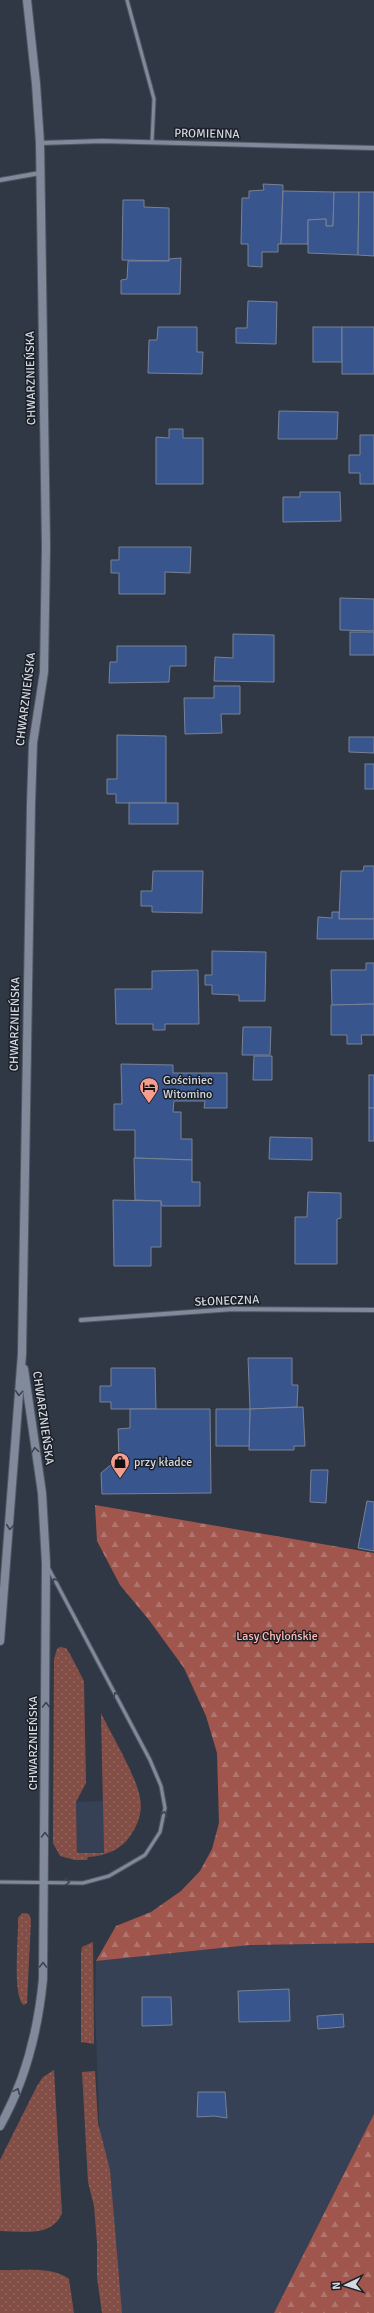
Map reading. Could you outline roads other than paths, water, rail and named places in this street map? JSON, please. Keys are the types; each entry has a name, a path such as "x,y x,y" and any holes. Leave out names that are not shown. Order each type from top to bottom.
{"main road":[{"name":"CHWARZNIEŃSKA","path":"0,1641 22,1354 31,789 33,743 44,672 46,547 40,143 36,84 27,0"},
{"name":"CHWARZNIEŃSKA","path":"0,2126 22,2081 39,2019 43,1979 46,1563 42,1492 22,1354"}],"street":[{"name":"PROMIENNA","path":"40,143 152,142 374,148"},
{"path":"0,180 40,173"},
{"name":"SŁONECZNA","path":"81,1320 233,1309 374,1310"}],"lane":[{"path":"127,0 154,99 152,142"},
{"path":"0,1882 83,1883 109,1876 145,1855 160,1832 165,1808 161,1786 150,1760 46,1563"}],"place":[{"name":"Gościniec Witomino","path":"149,1104"},
{"name":"przy kładce","path":"120,1479"}],"park label":[{"name":"Lasy Chylońskie","path":"277,1636"}]}
